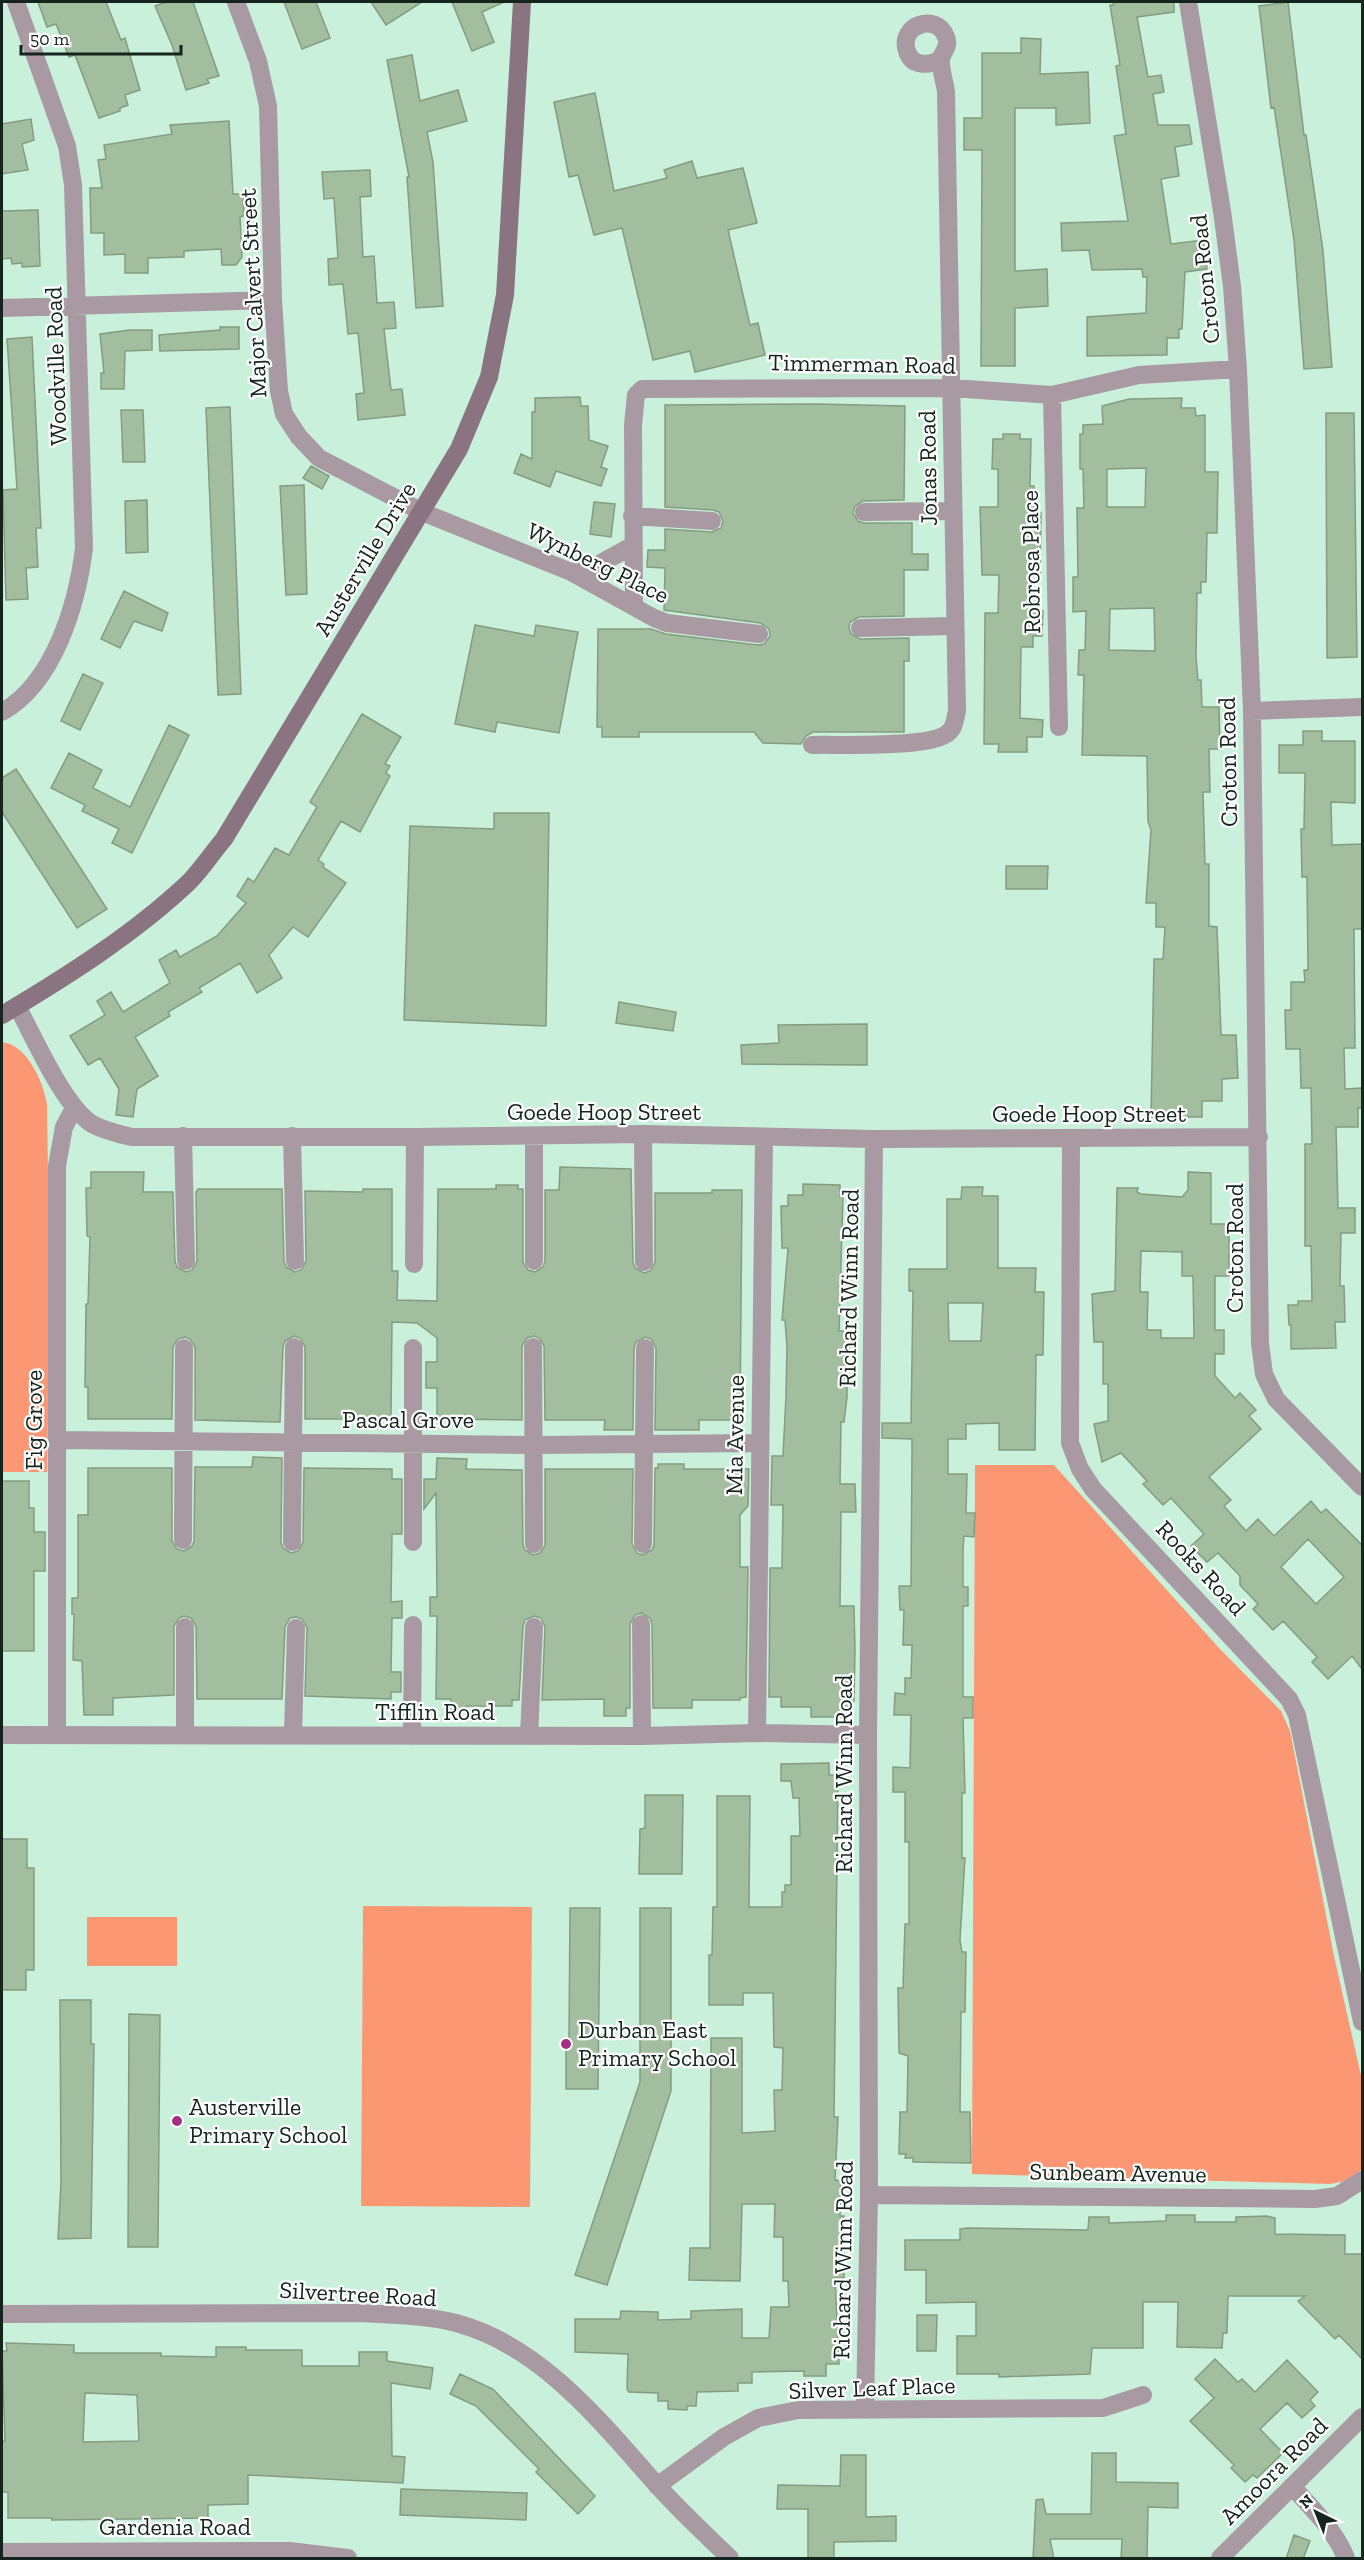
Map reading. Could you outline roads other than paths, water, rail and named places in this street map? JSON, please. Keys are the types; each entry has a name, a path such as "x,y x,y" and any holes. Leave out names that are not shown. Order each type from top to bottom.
{"street":[{"name":"Woodville Road","path":"2,712 16,704 50,658 81,577 84,548 79,304 73,185 67,146 16,2"},
{"name":"Major Calvert Street","path":"236,2 258,62 268,106 273,300 279,391 284,414 298,437 319,458 422,512"},
{"name":"Austerville Drive","path":"9,1010 158,909 190,880 224,839 422,512 476,413 489,377 499,338 505,295 522,2"},
{"name":"Croton Road","path":"1188,2 1225,233 1232,286 1238,369 1252,711 1260,1343 1264,1374 1276,1399 1362,1487"},
{"name":"Jonas Road","path":"812,745 931,742 951,731 957,711 946,92 942,59"},
{"path":"2,308 273,300"},
{"name":"Timmerman Road","path":"634,605 632,516 634,405 636,395 642,389 951,388 1052,396 1114,379 1238,369"},
{"name":"Robrosa Place","path":"1052,396 1059,727"},
{"path":"864,512 952,511"},
{"name":"Wynberg Place","path":"422,512 571,572 667,623 759,634"},
{"path":"632,516 712,521"},
{"path":"571,572 594,567 632,546"},
{"path":"860,628 955,626"},
{"path":"1252,711 1362,708"},
{"name":"Goede Hoop Street","path":"9,1010 75,1108 92,1124 107,1132 132,1137 644,1134 1071,1139 1259,1137"},
{"name":"Fig Grove","path":"57,1735 57,1166 64,1127 75,1108"},
{"path":"644,1134 644,1262"},
{"path":"183,1136 186,1261"},
{"path":"292,1136 295,1261"},
{"path":"534,1136 534,1261"},
{"path":"414,1264 415,1137"},
{"name":"Mia Avenue","path":"757,1732 758,1443 764,1137"},
{"name":"Richard Winn Road","path":"865,2410 869,2194 868,1735 874,1138"},
{"name":"Rooks Road","path":"1071,1139 1070,1443 1080,1469 1093,1489 1289,1699 1297,1715 1362,2022"},
{"path":"292,1542 294,1347"},
{"path":"533,1347 534,1544"},
{"path":"183,1540 184,1348"},
{"path":"413,1542 411,1443 414,1348"},
{"path":"643,1544 645,1348"},
{"name":"Pascal Grove","path":"58,1440 533,1445 758,1443"},
{"path":"641,1624 642,1736"},
{"path":"412,1736 413,1625"},
{"path":"185,1627 185,1736"},
{"path":"529,1736 534,1627"},
{"path":"293,1734 296,1628"},
{"name":"Tifflin Road","path":"2,1735 642,1736 757,1732 868,1735"},
{"name":"Sunbeam Avenue","path":"869,2194 1315,2199 1337,2196 1362,2180"},
{"name":"Silvertree Road","path":"2,2314 361,2313 408,2315 456,2323 489,2336 523,2355 555,2380 617,2439 657,2486 730,2559"},
{"name":"Silver Leaf Place","path":"657,2486 724,2437 758,2418 798,2410 1104,2408 1143,2395"},
{"name":"Amoora Road","path":"1220,2559 1362,2417"},
{"path":"1292,2486 1324,2522 1341,2546 1346,2559"},
{"name":"Gardenia Road","path":"2,2552 289,2551 348,2559"}],"place":[{"name":"Durban East Primary School","path":"566,2044"},
{"name":"Austerville Primary School","path":"177,2121"}]}
